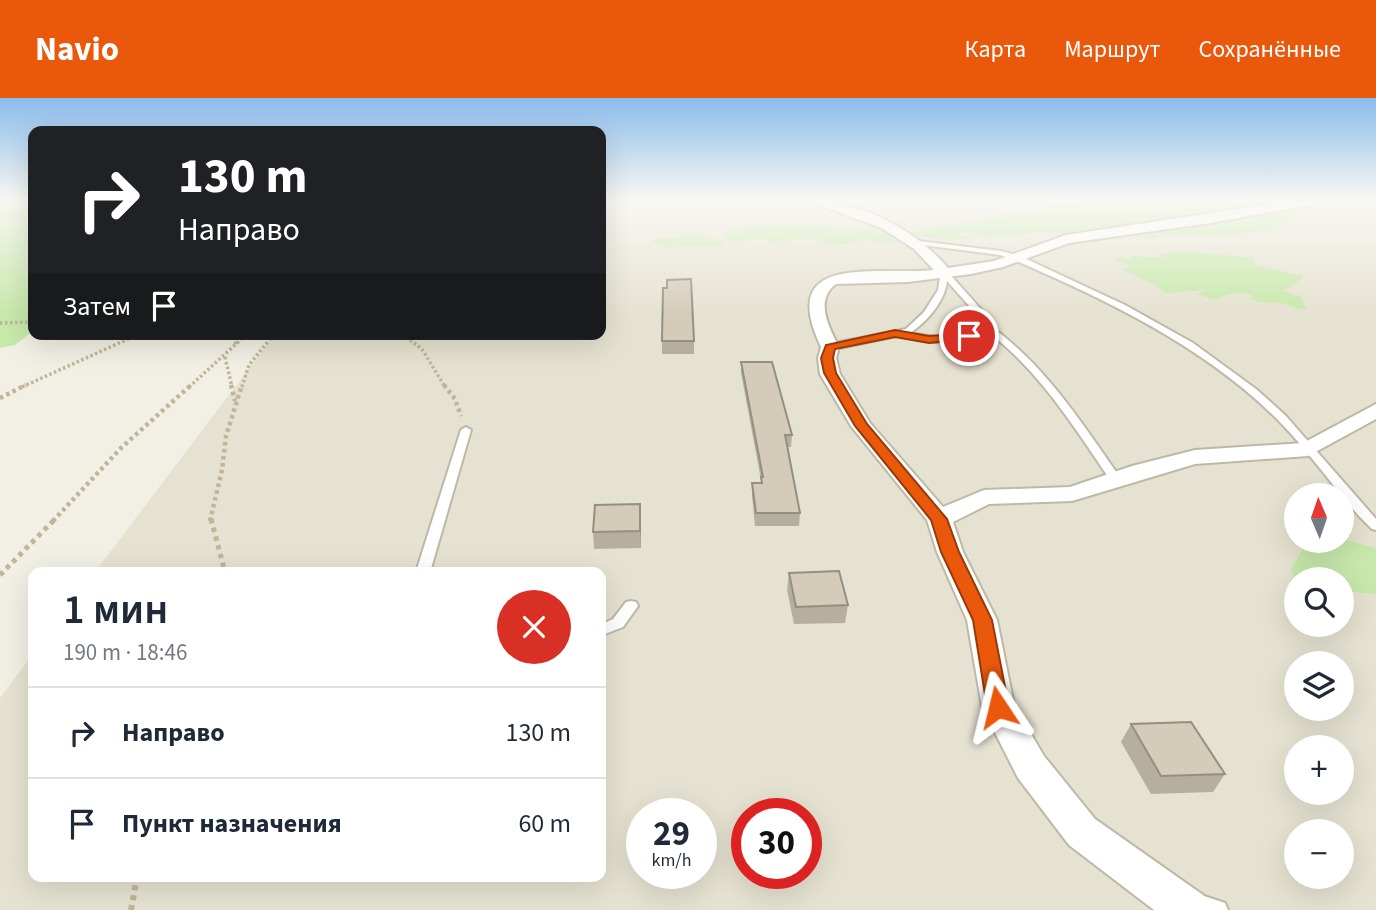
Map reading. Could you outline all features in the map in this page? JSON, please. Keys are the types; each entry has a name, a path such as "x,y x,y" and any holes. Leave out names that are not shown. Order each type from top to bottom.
{"street":[{"path":"905,239 935,260 944,273"},
{"path":"1067,239 1017,258 944,273 831,280 824,286 816,307 819,325 830,347 827,358 830,373 862,426 939,519 950,552 982,620 998,707 1031,767 1082,832 1178,902"},
{"path":"939,519 984,497 1072,494 1195,457 1308,449 1376,410"}],"lane":[{"path":"910,242 1001,253 1017,258 1145,319 1222,366 1282,417 1351,501 1376,526"},
{"path":"944,273 983,317 984,325 1010,344 1077,423 1115,479"},
{"path":"830,347 909,331 927,314 942,290 944,273"},
{"path":"895,333 951,340 969,336 984,325"},
{"path":"425,567 466,430"},
{"path":"606,629 618,624 631,606"},
{"path":"1178,902 1218,910"}],"path":[{"path":"0,323 28,322"},
{"path":"0,398 125,340"},
{"path":"233,348 237,340"},
{"path":"0,575 150,418 241,340"},
{"path":"224,567 210,522 222,470 226,436 248,365 269,340"},
{"path":"410,340 422,349 437,377 455,399 466,430"},
{"path":"225,356 235,402"},
{"path":"131,910 136,882"}],"shaded area":[{"path":"606,239 1376,239 1376,910 0,910 0,698 28,661 28,882 606,882 606,567 99,567 270,340 606,340"}],"green space":[{"path":"0,239 28,239 28,335 15,345 0,348"},
{"path":"658,239 714,239 722,242 722,246 678,246 671,249 651,242"},
{"path":"727,239 798,239 787,240 791,243 768,242 768,239"},
{"path":"824,239 893,239 898,242 881,244 865,239 850,243 821,244"},
{"path":"1183,251 1254,258 1255,265 1300,275 1303,278 1284,291 1301,297 1307,310 1258,301 1249,298 1254,296 1239,293 1214,300 1197,294 1205,290 1166,293 1122,269 1130,266 1113,259 1120,257 1133,260 1131,256 1163,258 1158,254"},
{"path":"1354,542 1376,548 1376,594 1354,592 1354,567 1293,567 1300,553 1354,553"}],"building":[{"path":"691,279 694,341 662,341 663,288 667,288 667,280"},
{"path":"741,362 772,362 792,435 785,435 800,513 756,513 752,483 762,483 763,477"},
{"path":"640,504 640,531 593,532 595,505"},
{"path":"839,571 848,605 796,607 789,573"},
{"path":"1191,722 1225,774 1161,776 1131,724"}],"route":[{"path":"969,336 951,340 895,333 830,347 827,358 830,373 862,426 939,519 950,552 982,620 998,707"}]}
